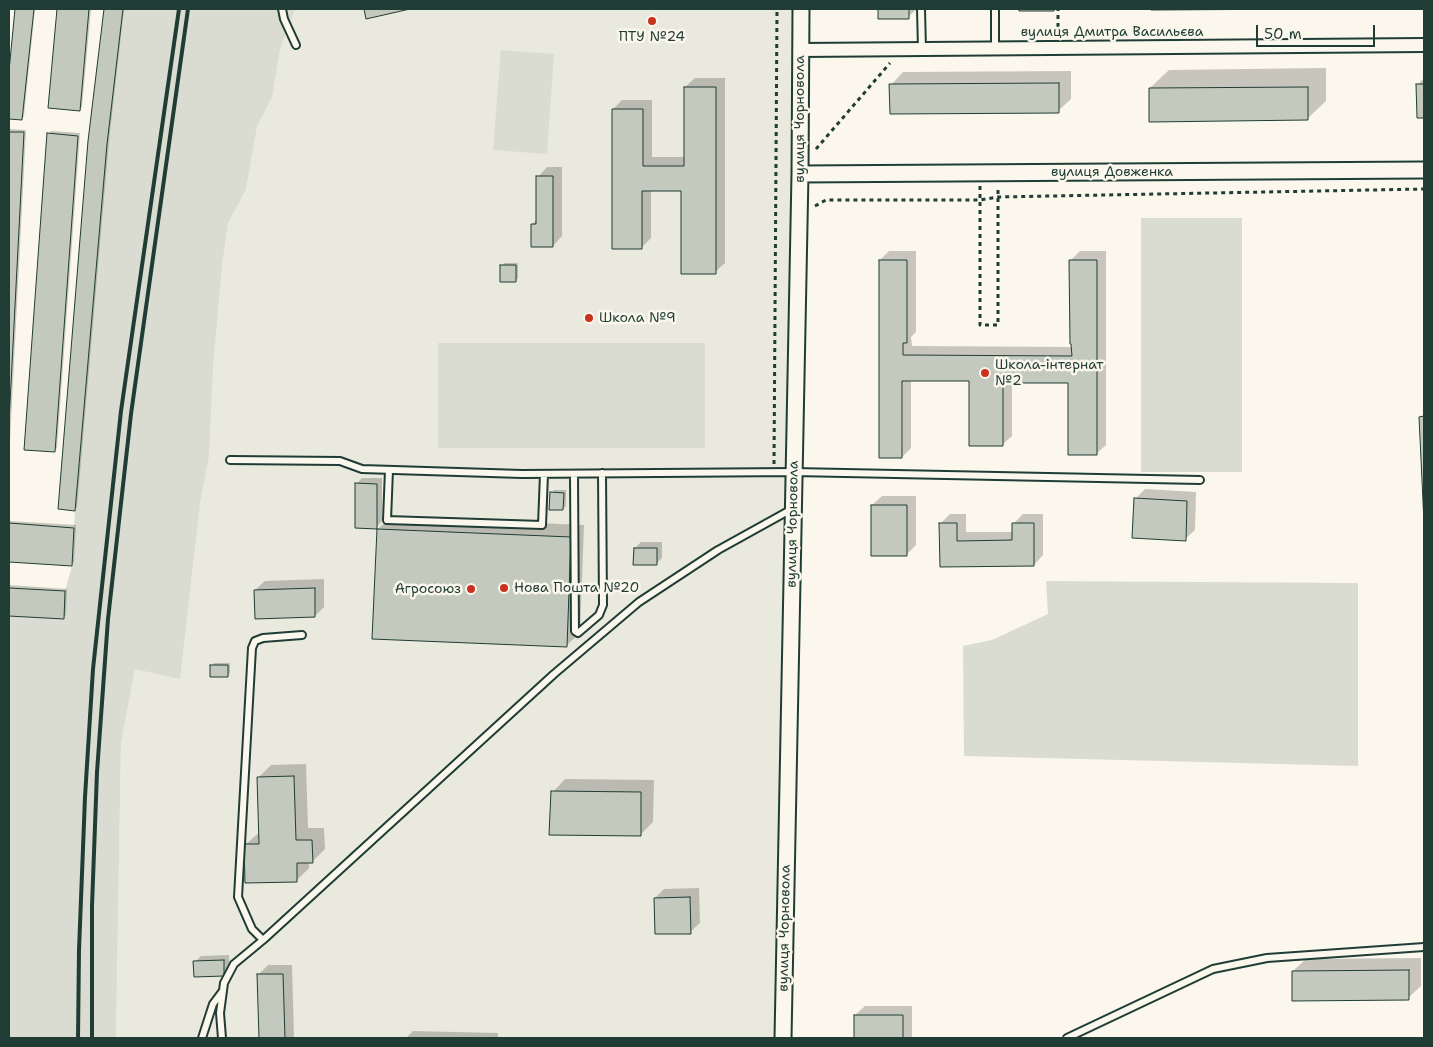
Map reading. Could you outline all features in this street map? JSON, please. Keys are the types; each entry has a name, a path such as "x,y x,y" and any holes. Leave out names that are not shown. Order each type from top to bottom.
{"street":[{"name":"вулиця Чорновола","path":"782,1038 794,509 801,9"},
{"name":"вулиця Дмитра Васильєва","path":"801,50 1424,45"},
{"name":"вулиця Довженка","path":"800,174 1424,170"}],"lane":[{"path":"282,9 284,19 296,45"},
{"path":"921,9 922,49"},
{"path":"995,9 996,48"},
{"path":"230,460 340,461 362,469 544,474 794,472 1200,480"},
{"path":"389,470 387,520 542,525 544,474"},
{"path":"574,474 575,631 578,633 598,615 604,605 602,473"},
{"path":"222,1038 220,1013 224,983 234,964 263,940 554,674 639,602 718,550 794,509"},
{"path":"263,940 252,929 238,897 252,648 255,641 263,638 302,635"},
{"path":"1067,1038 1213,969 1267,958 1424,947"},
{"path":"202,1038 213,1004 223,991"}],"path":[{"path":"774,472 777,9"},
{"path":"1058,9 1058,48"},
{"path":"815,150 902,49"},
{"path":"815,140 815,156"},
{"path":"980,173 980,325 998,325 998,173"},
{"path":"813,207 826,200 980,200 998,197 1424,190"}],"shaded area":[{"path":"123,9 295,9 280,49 272,97 257,126 246,189 228,223 222,265 213,366 209,456 200,503 180,679 135,669 121,743 116,1038 9,1038 9,616 64,618 65,591 72,566 75,511 107,144"},
{"path":"226,9 794,9 793,174 775,1038 116,1038 121,743 135,669"},
{"path":"501,50 554,54 547,154 493,150"},
{"path":"1141,218 1242,218 1242,472 1141,472"},
{"path":"438,343 705,343 705,448 438,448"},
{"path":"1046,581 1358,583 1358,766 964,756 963,646 992,640 1048,614"}],"building":[{"path":"15,9 34,9 22,120 9,119 9,71"},
{"path":"57,9 89,9 80,111 48,108"},
{"path":"104,9 123,9 107,144 75,511 58,509 88,141"},
{"path":"364,9 410,9 366,19"},
{"path":"878,9 909,9 909,19 878,19"},
{"path":"1019,9 1054,9 1054,11 1019,11"},
{"path":"1151,9 1317,9 1151,10"},
{"path":"1059,83 1059,113 890,114 889,84"},
{"path":"1416,84 1424,84 1424,118 1417,118"},
{"path":"684,87 716,87 716,274 681,274 681,191 642,191 642,249 612,249 612,109 643,109 643,166 684,166"},
{"path":"1308,87 1308,120 1149,122 1149,88"},
{"path":"9,132 24,132 9,422"},
{"path":"47,133 78,136 55,452 24,450"},
{"path":"536,176 553,176 553,247 531,247 531,224 536,224"},
{"path":"879,260 907,260 907,343 903,343 903,355 1072,356 1070,344 1069,260 1097,260 1097,455 1068,455 1068,383 1003,383 1003,446 969,446 969,381 902,381 902,458 879,458"},
{"path":"500,265 516,265 516,282 500,282"},
{"path":"1424,416 1424,523 1419,417"},
{"path":"355,483 377,484 377,529 355,528"},
{"path":"550,492 564,493 563,510 549,510"},
{"path":"1134,498 1187,501 1186,541 1132,538"},
{"path":"871,505 907,505 907,556 871,556"},
{"path":"9,523 74,528 72,566 9,562"},
{"path":"939,523 957,523 957,541 1012,540 1012,523 1034,523 1034,566 940,567"},
{"path":"377,529 571,537 567,647 372,639"},
{"path":"634,548 657,548 657,565 633,565"},
{"path":"9,588 65,591 64,619 9,616"},
{"path":"315,588 315,617 255,619 254,590"},
{"path":"210,665 228,665 228,677 210,677"},
{"path":"294,776 296,840 312,840 313,863 297,863 297,882 245,883 244,844 259,844 257,777"},
{"path":"551,791 641,792 641,836 549,835"},
{"path":"690,897 691,934 655,934 654,898"},
{"path":"224,960 224,976 194,977 193,961"},
{"path":"1409,970 1409,1000 1292,1001 1292,971"},
{"path":"257,974 283,974 285,1038 259,1038"},
{"path":"854,1015 903,1015 903,1038 854,1038"}],"railway":[{"path":"78,1038 79,950 85,797 93,669 121,411 179,9"},
{"path":"92,1038 92,906 97,772 108,619 131,414 188,9"}],"place":[{"name":"ПТУ №24","path":"652,21"},
{"name":"Школа №9","path":"589,318"},
{"name":"Школа-інтернат №2","path":"985,373"},
{"name":"Нова Пошта №20","path":"504,588"},
{"name":"Агросоюз","path":"471,589"}]}
